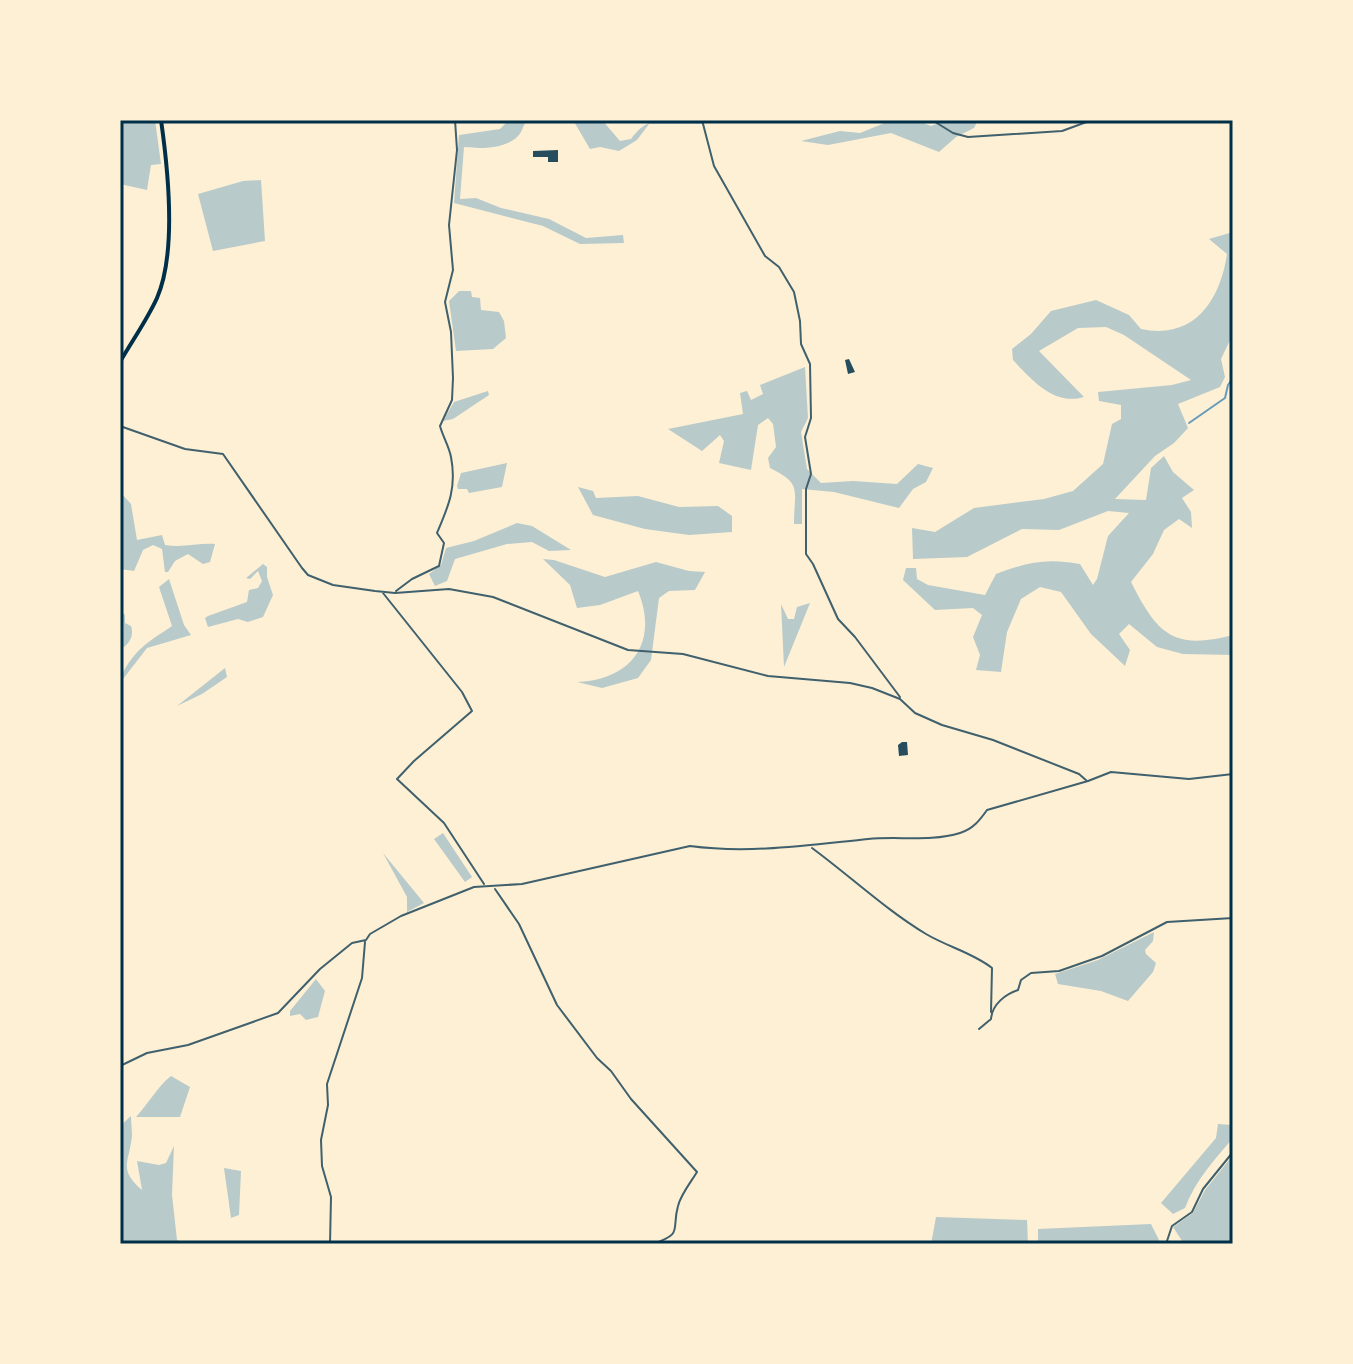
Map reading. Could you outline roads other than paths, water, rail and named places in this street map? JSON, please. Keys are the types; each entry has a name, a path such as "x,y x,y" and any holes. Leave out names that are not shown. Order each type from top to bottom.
{"main road":[{"path":"120,362 158,297 167,257 168,179 161,120"}],"street":[{"path":"395,593 402,585 439,566 444,543 437,533 446,519 454,479 450,452 440,426 452,400 451,332 445,302 453,270 449,225 457,150 455,120"},
{"path":"702,120 714,166 765,256 779,267 794,292 801,344 810,364 811,418 805,437 811,474 806,489 806,554 838,619 898,692 900,699"},
{"path":"932,120 953,133 968,137 1062,131 1092,120"},
{"path":"120,426 185,449 223,454 279,538 308,575 333,585 383,593 449,589 479,594 628,650 683,654 781,678 850,683 872,688 900,699 919,716 1017,748 1079,774 1088,781"},
{"path":"383,593 462,692 472,711 397,779 444,823 484,885"},
{"path":"330,1244 331,1197 322,1166 321,1140 328,1105 327,1084 362,978 366,940 370,934 401,916 474,887 522,884 674,848 811,847 869,839 957,834 978,823 987,810 1120,771 1150,777 1189,779 1233,774"},
{"path":"811,847 908,922 992,968 991,1019 979,1029"},
{"path":"494,887 519,924 557,1005 631,1099 697,1172 677,1207 676,1232 653,1244"},
{"path":"991,1012 1006,994 1018,990 1021,980 1031,973 1059,971 1102,956 1167,922 1233,918"},
{"path":"120,1066 147,1053 188,1045 278,1013 335,955 352,943 366,940"},
{"path":"1166,1244 1172,1226 1192,1212 1203,1189 1233,1152"}],"waterway":[{"path":"1189,423 1225,398 1233,378"}]}
